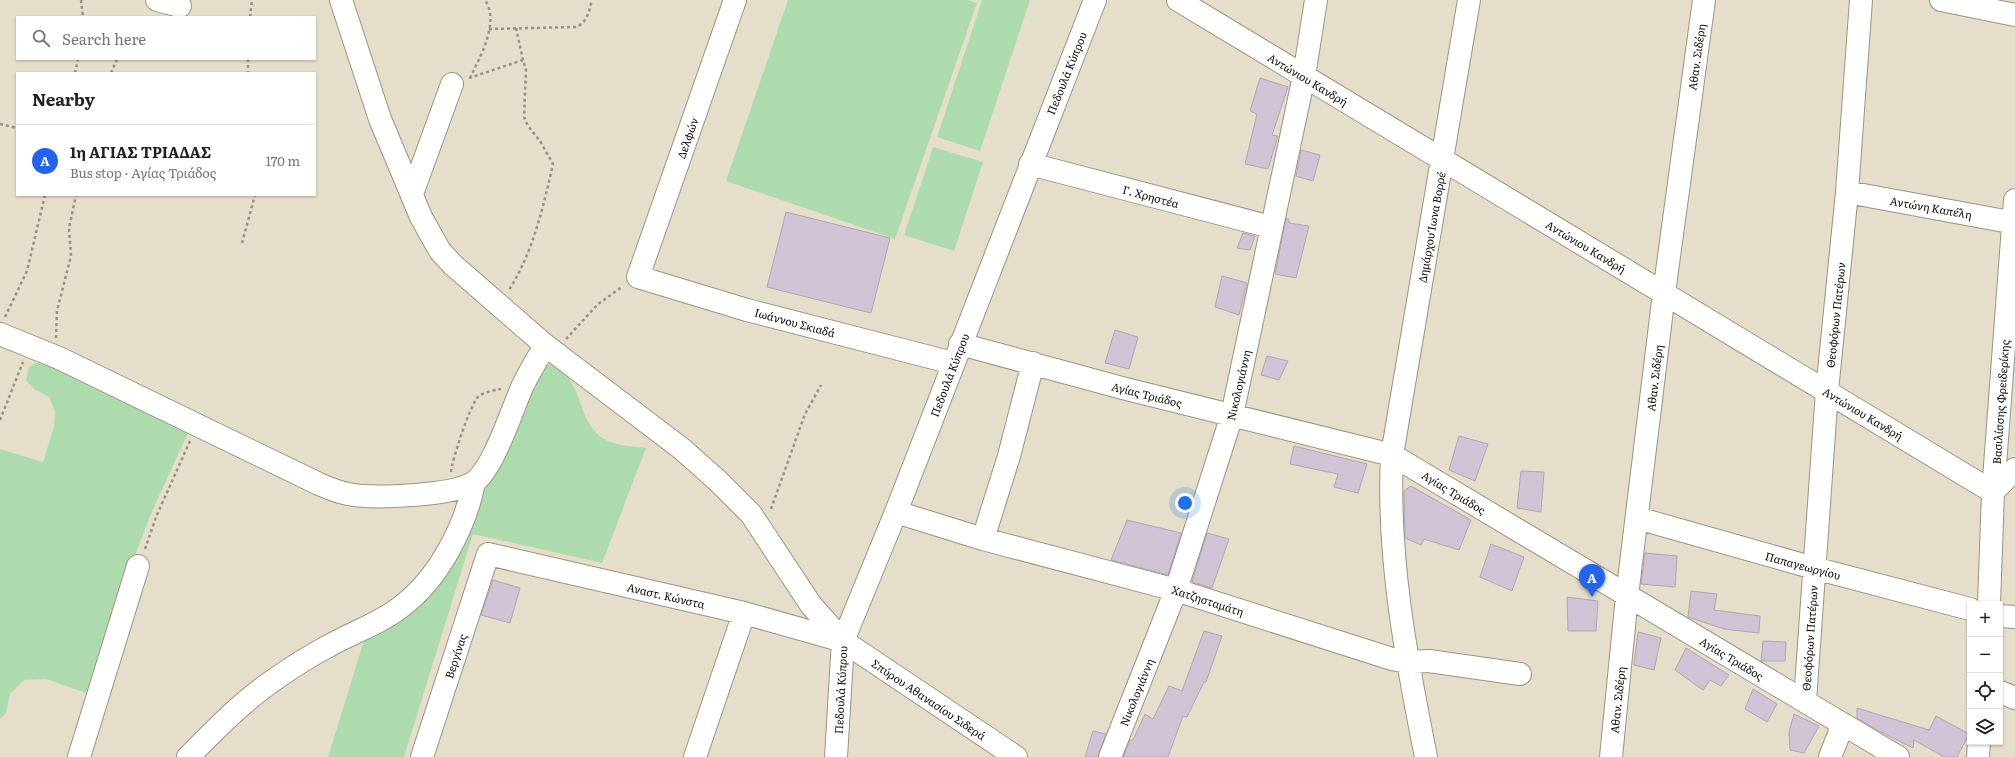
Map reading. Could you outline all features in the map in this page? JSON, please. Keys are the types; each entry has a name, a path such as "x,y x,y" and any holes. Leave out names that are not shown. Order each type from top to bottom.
{"street":[{"path":"157,0 180,6"},
{"path":"341,0 380,120 421,217 440,251 452,265 545,344 682,449 718,482 750,514 811,605 843,641"},
{"name":"Δελφών","path":"638,277 735,0"},
{"name":"Πεδουλά Κύπρου","path":"836,757 843,641 896,512 1095,0"},
{"name":"Αντώνιου Κανδρή","path":"1178,0 1993,492"},
{"name":"Νικολογιάννη","path":"1110,757 1176,590 1232,415 1304,76 1316,0"},
{"name":"Δημάρχου Ίωνα Βορρέ","path":"1426,757 1407,662 1396,580 1390,495 1392,455 1469,0"},
{"name":"Αθαν. Σιδέρη","path":"1610,757 1627,596 1664,293 1704,0"},
{"name":"Θεοφόρων Πατέρων","path":"1804,701 1827,391 1847,192 1861,0"},
{"path":"1941,0 2015,14"},
{"path":"412,194 461,81"},
{"name":"Γ. Χρηστέα","path":"1030,164 1271,227"},
{"name":"Αντώνη Καπέλη","path":"1847,192 2014,223"},
{"name":"Βασιλίσσης Φρειδερίκης","path":"1989,601 1993,492 2015,200"},
{"name":"Ιωάννου Σκιαδά","path":"638,277 747,310 957,353"},
{"path":"1,328 29,346 59,358 319,484 348,494 375,497 417,496 464,486 489,464 523,385 545,344"},
{"name":"Αγίας Τριάδος","path":"957,353 1033,363 1392,455 1898,757"},
{"path":"983,539 1009,456 1033,363"},
{"path":"1993,492 2015,469"},
{"path":"188,757 235,712 270,682 324,648 402,607 422,588 440,564 455,536 470,502 464,486"},
{"name":"Χατζησταμάτη","path":"896,512 983,539 1176,590 1392,659 1407,662 1429,661 1520,674"},
{"name":"Παπαγεωργίου","path":"1637,518 1814,568 1967,608"},
{"name":"Αναστ. Κώνστα","path":"488,554 744,613 843,641"},
{"name":"Βεργίνας","path":"422,757 488,554"},
{"path":"79,757 138,566"},
{"path":"696,757 744,613"},
{"path":"2003,616 2015,617"},
{"name":"Σπύρου Αθανασίου Σιδερά","path":"843,641 1016,757"},
{"path":"2003,693 2015,698"},
{"path":"1830,757 1843,724"},
{"path":"1978,757 1979,745"}],"path":[{"path":"80,0 83,16"},
{"path":"250,16 252,0"},
{"path":"461,81 482,52 489,29 491,8 485,0"},
{"path":"489,29 582,26 592,0"},
{"path":"499,305 522,270 540,221 553,164 540,141 528,126 524,117 526,70 516,28"},
{"path":"75,72 78,60"},
{"path":"111,72 117,60"},
{"path":"248,60 248,72"},
{"path":"461,81 523,60"},
{"path":"0,124 16,128"},
{"path":"1,328 27,271 45,196"},
{"path":"59,358 56,337 58,311 70,256 69,228 76,196"},
{"path":"242,243 255,196"},
{"path":"545,344 563,342 574,332 598,304 638,277"},
{"path":"0,420 29,346"},
{"path":"464,486 452,461 478,397 491,390 523,385"},
{"path":"762,532 805,414 821,385"},
{"path":"138,566 156,516 197,425"}],"green space":[{"path":"788,0 968,0 977,3 895,239 726,181"},
{"path":"982,0 1030,0 980,151 937,137"},
{"path":"933,147 983,162 954,251 904,235"},
{"path":"39,362 67,371 189,431 150,516 113,612 86,693 46,679 24,680 10,694 6,713 0,719 0,449 43,462 54,427 55,411 49,397 34,389 26,380 29,367"},
{"path":"552,365 562,371 569,379 575,388 587,420 601,437 617,444 646,448 602,563 473,534 404,757 328,757 367,631 403,610 542,366"}],"building":[{"path":"1260,78 1288,87 1272,135 1278,136 1268,169 1245,164 1257,114 1250,111"},
{"path":"1301,150 1320,155 1313,181 1296,176"},
{"path":"786,212 890,238 871,313 767,287"},
{"path":"1286,219 1289,219 1289,223 1309,226 1296,278 1275,274"},
{"path":"1243,233 1255,236 1250,250 1237,248"},
{"path":"1222,276 1247,283 1239,315 1215,307"},
{"path":"1115,330 1138,337 1129,369 1105,363"},
{"path":"1267,356 1288,361 1279,380 1261,375"},
{"path":"1459,436 1488,444 1475,481 1449,470"},
{"path":"1294,446 1367,464 1358,493 1334,487 1338,474 1290,464"},
{"path":"1521,471 1544,472 1541,512 1517,508"},
{"path":"1411,486 1471,520 1459,550 1424,539 1421,545 1405,538 1404,491"},
{"path":"1127,520 1181,533 1168,575 1111,560"},
{"path":"1207,533 1229,539 1212,588 1192,582"},
{"path":"1491,544 1524,557 1512,591 1480,577"},
{"path":"1645,553 1677,556 1675,587 1641,584"},
{"path":"493,580 520,588 510,623 481,615"},
{"path":"1691,591 1717,594 1714,610 1760,616 1759,633 1724,629 1688,617"},
{"path":"1567,597 1598,601 1596,631 1568,631"},
{"path":"1204,631 1222,636 1206,682 1204,682 1187,717 1183,716 1168,757 1123,757 1130,740 1133,740 1145,714 1153,719 1169,686 1182,691"},
{"path":"1638,632 1661,638 1654,670 1634,665"},
{"path":"1763,641 1786,642 1785,661 1761,661"},
{"path":"1686,648 1729,675 1721,686 1710,680 1703,690 1675,670"},
{"path":"1753,689 1777,704 1767,722 1745,709"},
{"path":"1857,708 1929,730 1936,716 1967,733 1967,738 1957,757 1944,757 1914,740 1913,748 1857,718"},
{"path":"1794,714 1819,726 1804,753 1790,750 1789,732"},
{"path":"1093,731 1106,734 1098,757 1085,757"}],"place":[{"name":"1η ΑΓΙΑΣ ΤΡΙΑΔΑΣ","path":"1592,597"}]}
